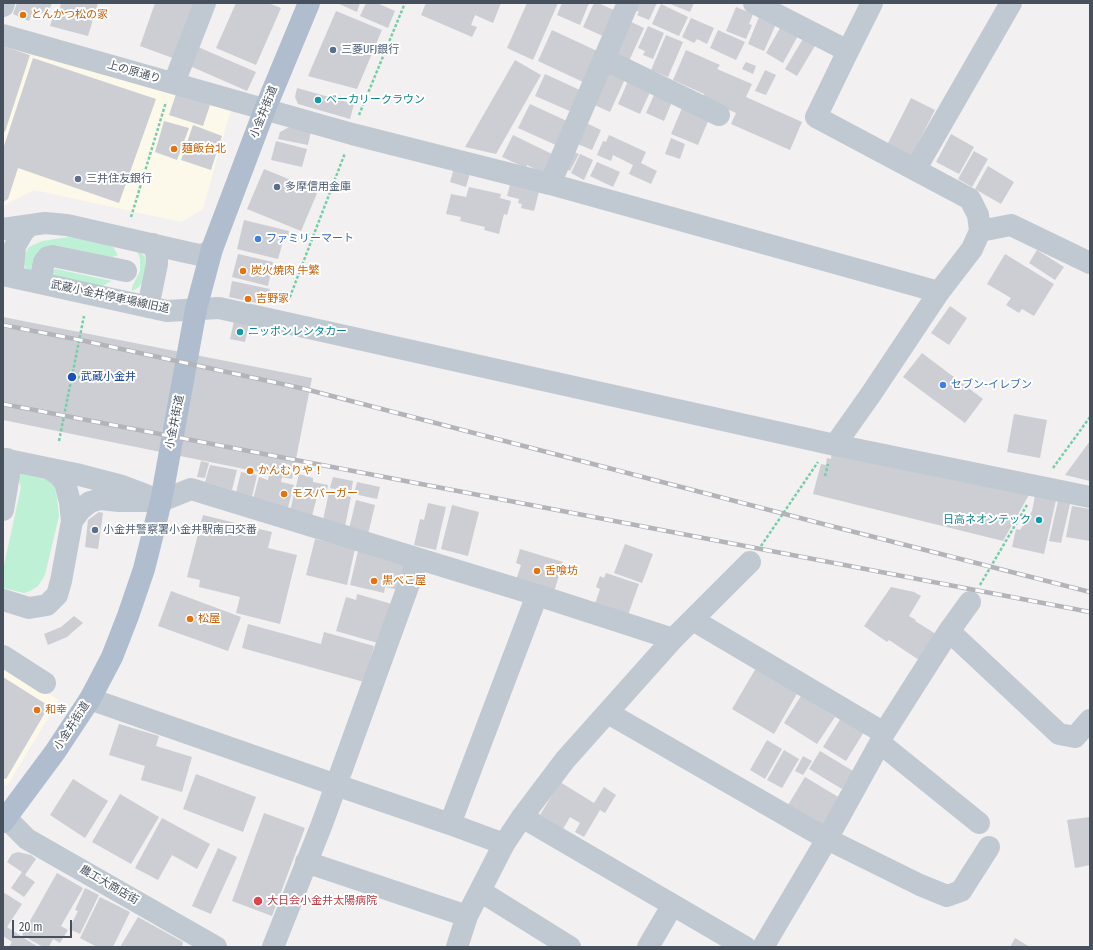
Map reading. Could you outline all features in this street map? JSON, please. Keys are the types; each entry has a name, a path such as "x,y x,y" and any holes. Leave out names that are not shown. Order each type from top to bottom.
{"main road":[{"name":"小金井街道","path":"4,819 55,752 90,699 112,657 128,616 144,569 161,501 196,309 212,249 265,109 309,3"}],"street":[{"path":"174,83 205,3"},
{"path":"550,184 628,3"},
{"path":"754,3 777,8 848,51"},
{"path":"832,452 939,292 972,249 980,231 978,215 970,199 816,117 872,3"},
{"path":"915,170 1011,3"},
{"name":"上の原通り","path":"3,34 352,134 550,184 939,292"},
{"path":"604,59 719,115"},
{"path":"3,229 45,223 67,225 200,255 207,253 212,249"},
{"path":"980,231 1011,225 1087,255"},
{"path":"10,276 13,268 15,246 23,232 29,226"},
{"path":"105,297 119,286 125,277 127,255 117,236"},
{"path":"148,307 157,264 154,244"},
{"path":"182,251 192,255 201,266 202,272 196,309"},
{"path":"40,283 44,262 48,257 53,256 126,271"},
{"name":"武蔵小金井停車場線旧道","path":"10,276 167,311 218,308 280,321 832,452 1039,486 1090,497"},
{"path":"3,510 9,475 5,459 122,486 161,501"},
{"path":"3,600 29,608 47,604 57,594 61,581 72,520 70,502 65,483 59,475 50,469"},
{"path":"72,520 81,509 90,502 101,499 119,501 161,501 190,489 537,595 673,639"},
{"path":"273,947 336,785 418,559"},
{"path":"457,947 466,916 504,844 522,817 565,760 673,639 750,562"},
{"path":"450,824 537,595"},
{"path":"764,947 827,839 882,738 949,630 970,602"},
{"path":"693,620 882,738 980,823"},
{"path":"949,630 1060,734 1075,736 1090,720"},
{"path":"3,656 45,683"},
{"path":"90,699 504,844"},
{"path":"608,713 827,839 920,885 947,896 960,891 989,847"},
{"path":"522,817 672,906 745,947"},
{"name":"農工大商店街","path":"4,819 27,838 212,946"},
{"path":"306,862 466,916"},
{"path":"480,891 570,947"},
{"path":"648,947 672,906"}],"path":[{"path":"280,321 352,134 405,3"},
{"path":"131,217 163,110 174,83"},
{"path":"60,441 84,316"},
{"path":"72,376 82,378"},
{"path":"970,602 1033,493 1090,417"},
{"path":"750,562 827,450 832,452 825,476"}],"shaded area":[{"path":"3,36 233,102 203,209 181,222 34,190 3,206"},
{"path":"3,665 59,700 7,786 3,784"}],"green space":[{"path":"69,237 106,244 113,247 118,255 112,257 55,245 35,275 27,270 24,265 24,255 29,247 42,241"},
{"path":"136,248 145,257 148,264 144,281 139,287 132,291 132,287 140,271 140,259"},
{"path":"56,269 112,281 102,286 49,278 53,270"},
{"path":"19,473 49,480 54,485 59,516 45,575 38,586 24,593 3,588 3,570 21,487 18,479"}],"building":[{"path":"17,3 52,3 47,15 34,10 29,21 13,14"},
{"path":"61,3 98,3 88,36 50,26 56,7 60,8"},
{"path":"155,3 199,3 178,60 140,46"},
{"path":"236,3 268,3 281,8 256,65 216,48"},
{"path":"337,3 360,3 357,12"},
{"path":"366,3 377,3 395,11 388,28 360,16"},
{"path":"426,3 501,3 493,23 475,15 471,25 477,27 472,37 421,15"},
{"path":"527,3 558,3 533,60 507,48"},
{"path":"562,3 589,3 580,25 557,15"},
{"path":"594,3 598,3 616,11 605,37 583,27"},
{"path":"633,3 657,3 649,20 637,15 639,12 631,8"},
{"path":"668,3 694,3 690,12"},
{"path":"661,4 688,17 679,36 652,24"},
{"path":"736,7 753,14 749,24 752,25 746,39 726,31"},
{"path":"336,11 382,30 357,89 308,76"},
{"path":"759,17 776,24 764,51 748,44"},
{"path":"691,18 714,28 707,44 697,39 694,43 682,37"},
{"path":"625,19 644,28 629,61 610,52"},
{"path":"648,26 664,33 653,59 643,55 645,51 638,48"},
{"path":"780,28 799,34 783,63 766,53"},
{"path":"552,30 597,51 583,82 538,61"},
{"path":"718,30 745,42 736,60 710,48"},
{"path":"666,35 683,42 668,77 651,70"},
{"path":"804,37 816,44 797,76 785,69"},
{"path":"3,46 30,55 5,132 3,131"},
{"path":"198,47 256,72 247,91 190,66"},
{"path":"686,50 720,65 717,69 752,84 746,97 802,122 790,150 731,124 736,113 702,98 704,94 673,80"},
{"path":"33,58 156,99 119,203 18,168 8,199 3,202 3,149"},
{"path":"515,60 541,75 496,154 465,147"},
{"path":"746,62 756,66 753,74 742,69"},
{"path":"765,70 776,75 766,95 755,91"},
{"path":"607,71 625,79 610,112 588,102"},
{"path":"545,74 582,91 572,112 535,96"},
{"path":"628,81 650,92 640,114 618,104"},
{"name":"ベーカリークラウン","path":"297,88 354,104 350,119 298,104 295,97"},
{"path":"176,94 210,105 203,126 169,115"},
{"path":"654,95 672,102 664,121 646,113"},
{"path":"911,98 935,110 909,161 885,149"},
{"path":"530,104 569,122 558,146 518,128"},
{"path":"682,108 709,119 698,145 671,134"},
{"path":"164,121 189,128 177,160 155,152"},
{"path":"582,121 601,130 592,150 573,142"},
{"path":"193,125 222,136 211,170 181,160"},
{"path":"291,126 311,131 308,145 278,139 280,132"},
{"path":"951,134 974,147 959,174 936,162"},
{"path":"513,135 554,155 545,174 527,165 526,168 502,157"},
{"path":"609,135 646,152 641,163 657,171 651,184 629,174 633,165 613,155 611,161 597,155 603,141 606,142"},
{"path":"671,138 685,144 680,159 665,154"},
{"path":"276,141 307,149 302,167 271,160"},
{"path":"567,149 579,154 570,171 559,166"},
{"path":"974,151 988,159 972,187 958,179"},
{"path":"580,154 593,160 584,180 571,173"},
{"path":"597,162 620,172 613,187 590,176"},
{"path":"988,166 1014,182 1001,204 975,189"},
{"path":"454,168 470,173 466,187 450,182"},
{"path":"264,169 318,191 301,231 247,209"},
{"path":"510,185 539,192 534,211 521,208 522,204 518,203 519,199 507,196"},
{"path":"469,187 501,194 500,198 511,201 507,215 504,214 499,234 484,230 485,227 460,221 461,217 446,214 451,194 466,197"},
{"path":"244,220 289,231 288,239 284,238 278,259 237,249"},
{"path":"1037,250 1064,267 1055,280 1029,263"},
{"path":"238,254 273,262 268,286 232,277"},
{"path":"1005,254 1054,284 1034,316 1022,309 1019,313 1006,305 1011,298 987,284"},
{"path":"232,281 270,289 266,305 229,297"},
{"path":"950,306 967,318 949,345 931,333"},
{"path":"3,317 312,378 292,479 282,477 281,482 294,485 287,511 252,503 259,477 268,480 269,474 3,420"},
{"name":"ニッポンレンタカー","path":"234,321 249,324 245,342 230,339"},
{"path":"922,353 983,399 965,423 903,377"},
{"path":"1014,414 1047,420 1040,458 1007,452"},
{"path":"1090,441 1090,481 1065,475"},
{"path":"832,452 1030,493 1003,541 813,494 821,464 826,465 827,458 831,459"},
{"path":"201,461 209,463 205,478 197,477"},
{"path":"210,465 237,470 232,490 205,482"},
{"path":"241,472 257,475 251,501 235,497"},
{"path":"299,474 313,478 313,482 328,485 326,495 318,493 312,516 290,511"},
{"path":"333,477 353,481 351,493 330,488"},
{"path":"357,482 380,487 377,499 354,494"},
{"path":"329,492 351,497 345,526 323,520"},
{"name":"日高ネオンテック","path":"1035,496 1056,500 1044,554 1012,547 1016,529 1020,530 1032,511"},
{"path":"356,500 375,505 368,534 349,529"},
{"path":"1058,501 1070,504 1061,543 1049,541"},
{"path":"428,503 446,507 436,550 414,545 420,519 424,520"},
{"path":"452,505 479,512 468,556 441,549"},
{"path":"1072,506 1090,509 1090,541 1066,537"},
{"path":"99,512 103,513 98,549 85,547 88,520"},
{"path":"203,515 272,532 268,548 297,555 280,624 236,613 240,597 199,587 200,580 187,577"},
{"path":"315,539 355,549 347,585 306,575"},
{"path":"625,544 653,554 642,583 614,573"},
{"path":"520,549 563,562 554,592 516,580 521,565 516,563"},
{"path":"358,551 405,563 399,590 385,587 384,593 350,585"},
{"path":"606,573 639,584 628,615 595,604 600,589 596,587 600,576 604,578"},
{"path":"891,587 914,592 921,596 909,616 936,634 919,660 889,640 887,642 864,626"},
{"path":"171,591 241,617 228,651 158,626"},
{"path":"357,594 392,604 381,644 336,631 346,597 356,600"},
{"path":"74,616 83,623 67,637 48,645 44,634 61,627"},
{"path":"248,624 321,644 324,632 374,646 364,682 242,648"},
{"path":"756,668 798,692 774,734 732,709"},
{"path":"3,677 49,706 6,779 3,778"},
{"path":"801,696 835,717 817,744 784,723"},
{"path":"841,718 864,732 846,761 823,747"},
{"path":"119,724 159,736 156,746 192,757 182,792 141,780 145,766 109,755"},
{"path":"767,740 782,749 765,779 750,770"},
{"path":"784,750 799,759 782,788 767,780"},
{"path":"820,751 853,771 842,789 809,769"},
{"path":"803,756 812,761 803,775 795,771"},
{"path":"196,774 256,797 243,832 183,809"},
{"path":"805,777 840,798 823,826 788,805"},
{"path":"73,779 108,801 85,838 50,815"},
{"path":"560,782 594,803 604,787 616,795 605,813 600,810 584,837 575,832 580,823 570,817 563,829 540,815"},
{"path":"120,794 159,817 131,864 92,842"},
{"path":"264,813 305,828 272,916 232,901"},
{"path":"1090,817 1090,865 1075,868 1067,820"},
{"path":"162,818 210,844 197,869 172,855 158,880 135,868"},
{"path":"218,848 237,857 211,914 192,906"},
{"path":"18,852 31,855 36,859 25,875 35,882 24,897 11,888 22,872 7,862 12,854"},
{"path":"57,873 83,888 61,926 68,930 60,943 53,939 49,947 43,947 22,935"},
{"path":"85,888 99,895 80,934 69,929 78,911 75,910"},
{"path":"3,892 22,904 7,927 38,947 9,947 12,942 3,936"},
{"path":"100,897 130,912 113,947 97,947 80,938"},
{"path":"138,917 183,942 182,947 120,947"},
{"path":"1015,938 1030,947 1010,947"}],"railway":[{"path":"3,325 80,340 305,389 1090,592"},
{"path":"3,404 1090,612"}],"place":[{"name":"とんかつ松の家","path":"23,15"},
{"name":"三菱UFJ銀行","path":"333,50"},
{"name":"ベーカリークラウン","path":"318,100"},
{"name":"麺飯台北","path":"174,149"},
{"name":"三井住友銀行","path":"78,179"},
{"name":"多摩信用金庫","path":"277,187"},
{"name":"ファミリーマート","path":"258,239"},
{"name":"炭火焼肉 牛繁","path":"243,271"},
{"name":"吉野家","path":"248,299"},
{"name":"ニッポンレンタカー","path":"240,332"},
{"name":"武蔵小金井","path":"72,377"},
{"name":"セブン-イレブン","path":"943,385"},
{"name":"かんむりや！","path":"250,471"},
{"name":"モスバーガー","path":"284,494"},
{"name":"日高ネオンテック","path":"1039,520"},
{"name":"小金井警察署小金井駅南口交番","path":"95,530"},
{"name":"舌喰坊","path":"537,571"},
{"name":"黒べこ屋","path":"374,581"},
{"name":"松屋","path":"190,619"},
{"name":"和幸","path":"37,710"},
{"name":"大日会小金井太陽病院","path":"258,901"}]}
